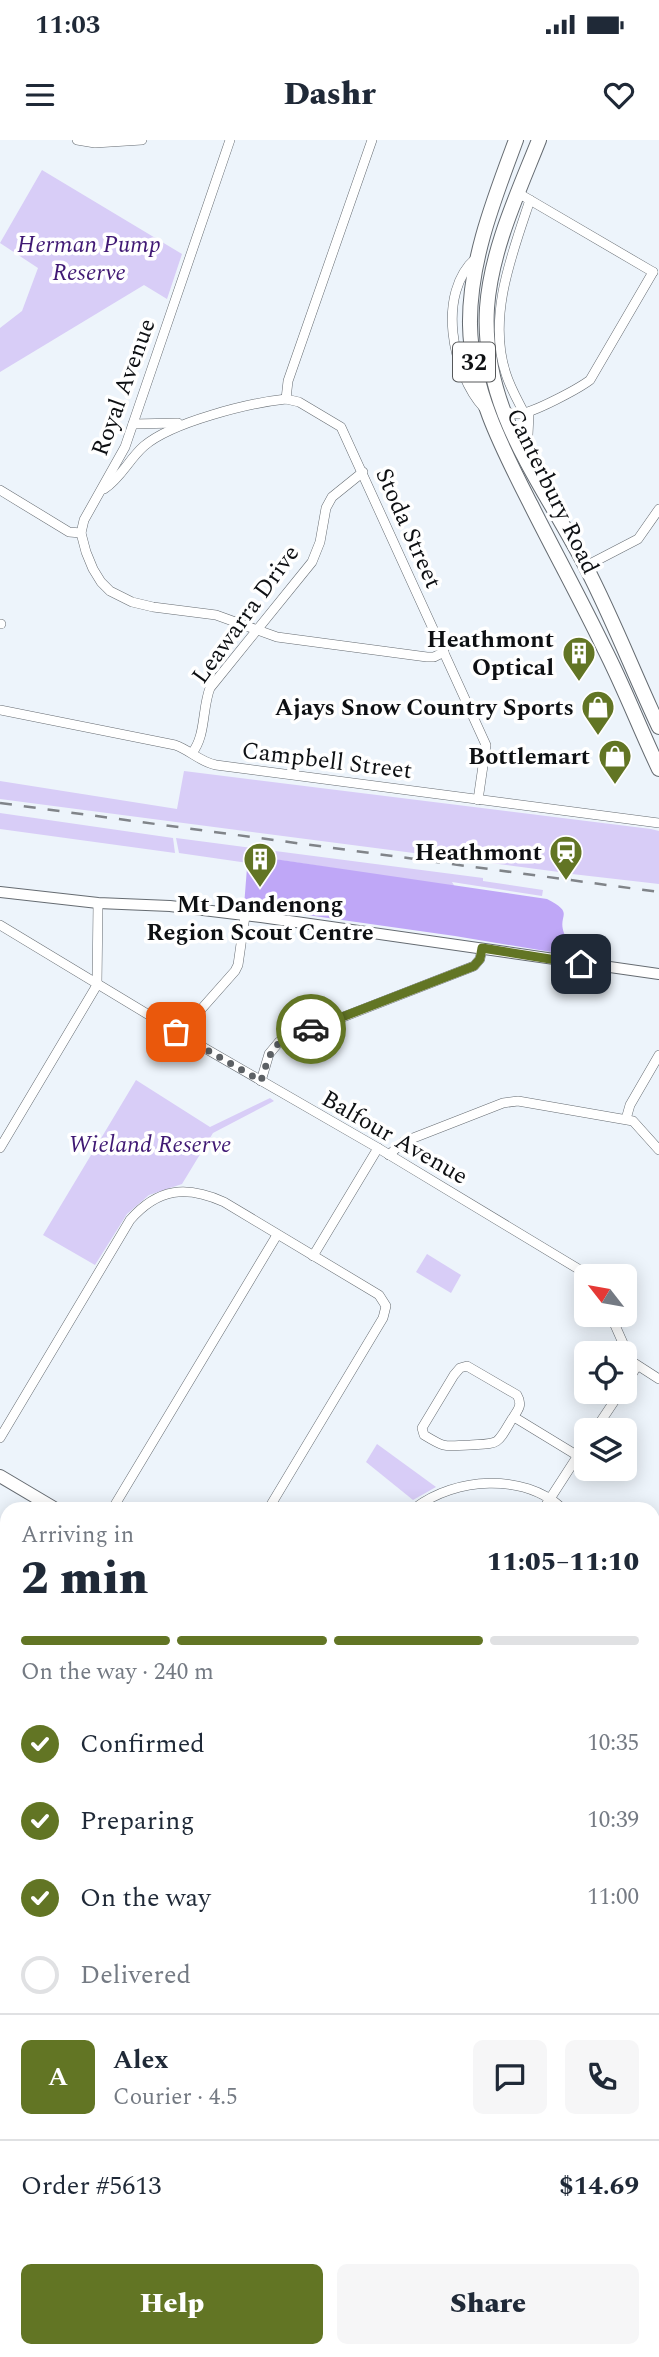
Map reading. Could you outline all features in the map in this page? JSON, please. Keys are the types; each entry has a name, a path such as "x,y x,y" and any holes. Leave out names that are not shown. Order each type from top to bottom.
{"main road":[{"name":"Canterbury Road","path":"516,140 473,279 471,345 478,379 586,566 659,727"},
{"name":"Canterbury Road","path":"538,140 524,196 496,261 487,308 496,413 519,480 606,650 659,769"},
{"path":"567,576 586,566"},
{"path":"633,713 649,706"},
{"path":"0,1476 44,1502"}],"street":[{"path":"77,140 95,143 142,140"},
{"name":"Royal Avenue","path":"81,533 84,520 125,447 230,140"},
{"path":"133,425 187,422 286,400 286,388 372,140"},
{"path":"496,413 527,414 590,380 656,272 524,196"},
{"name":"Canterbury Road","path":"524,196 508,265 501,315 503,363 512,389 527,414"},
{"name":"Stoda Street","path":"286,400 299,402 341,427 363,472 486,745 478,800"},
{"path":"527,414 527,465"},
{"path":"101,492 112,484 142,447 161,434 187,422"},
{"name":"Leawarra Drive","path":"192,753 199,741 209,688 312,562 320,542 326,508 332,497 363,472"},
{"path":"0,490 69,532 81,533 97,576 119,597 153,607 216,615 276,637 427,657 444,652"},
{"path":"586,566 638,538 659,509"},
{"name":"Campbell Street","path":"0,710 175,745 216,765 658,822"},
{"path":"0,892 98,903 161,905 659,974"},
{"path":"0,1148 97,985 98,903"},
{"path":"181,1035 235,971 245,916"},
{"name":"Balfour Avenue","path":"0,925 574,1266"},
{"path":"261,1081 269,1054 279,1042 474,966 480,959 482,948"},
{"path":"626,1119 630,1105 659,1055"},
{"path":"389,1155 403,1142 510,1101 626,1119 637,1123 659,1150"},
{"path":"313,1256 379,1148"},
{"path":"0,1438 130,1220 158,1196 181,1191 198,1192 224,1202 385,1301 385,1311 273,1502"},
{"path":"117,1502 277,1235"},
{"path":"465,1366 470,1366 517,1395 520,1405 514,1417 499,1439 484,1446 473,1444 446,1448 424,1435 422,1431 454,1375 465,1366"},
{"path":"637,1366 659,1379"},
{"path":"514,1417 574,1454"},
{"path":"548,1502 574,1462"},
{"path":"426,1502 447,1491 481,1484 514,1486 536,1491 554,1502"}],"green space":[{"name":"Herman Pump Reserve","path":"42,170 182,254 167,299 144,285 0,372 0,328 22,311 38,268 0,243"},
{"path":"184,771 651,829 659,831 659,884 572,874 572,870 560,869 559,872 0,799 0,781 177,809"},
{"path":"0,813 173,838 175,853 0,829"},
{"path":"176,838 483,878 483,881 543,890 542,896 452,882 455,887 248,855 248,863 179,853"},
{"name":"Wieland Reserve","path":"136,1080 210,1127 270,1098 274,1101 213,1133 182,1184 149,1195 127,1214 95,1265 43,1235"},
{"path":"427,1254 461,1275 451,1293 416,1272"},
{"path":"377,1444 436,1487 413,1500 366,1462"}],"shaded area":[{"path":"248,855 547,899 563,911 562,927 569,946 569,955 244,906"}],"railway":[{"path":"0,803 659,892"}],"way so far":[{"path":"176,1032 261,1081 268,1056 276,1045 311,1029"}],"place":[{"name":"Heathmont Optical","path":"579,683"},
{"name":"Ajays Snow Country Sports","path":"598,737"},
{"name":"Bottlemart","path":"615,786"},
{"name":"Heathmont","path":"566,882"},
{"name":"Mt Dandenong Region Scout Centre","path":"260,889"}],"route":[{"path":"311,1029 474,966 480,959 482,948 581,964"}]}
